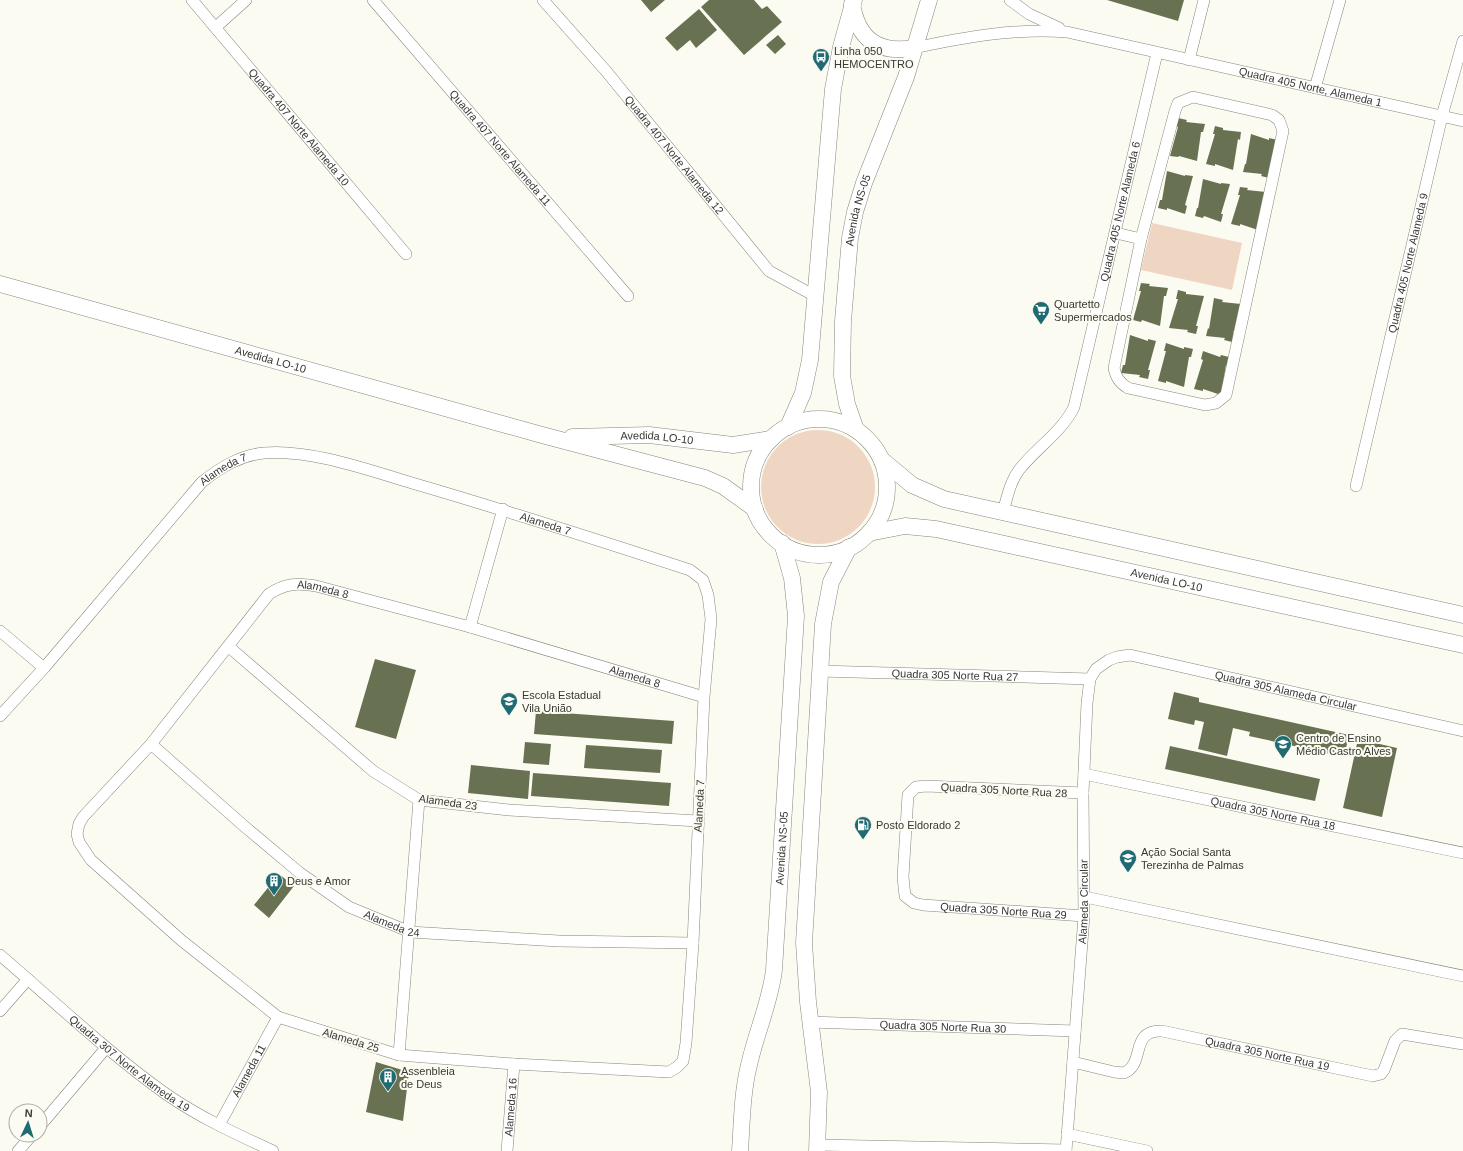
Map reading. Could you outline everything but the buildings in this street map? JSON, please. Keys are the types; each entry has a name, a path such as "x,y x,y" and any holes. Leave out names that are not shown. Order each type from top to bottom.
{"street":[{"name":"Quadra 407 Norte Alameda 10","path":"192,0 406,254"},
{"path":"216,27 246,0"},
{"name":"Quadra 407 Norte Alameda 11","path":"373,0 628,296"},
{"name":"Quadra 407 Norte Alameda 12","path":"544,0 611,77 769,271 816,296"},
{"name":"Avenida NS-05","path":"856,430 847,404 842,376 843,321 850,238 855,212 864,183 906,77 929,0"},
{"path":"1010,0 1029,14 1067,32"},
{"path":"1189,60 1204,0"},
{"path":"1315,88 1340,0"},
{"path":"851,2 856,21 867,37 876,45 888,50 914,48 953,39 992,33 1032,30 1067,32"},
{"name":"Avenida NS-05","path":"788,427 799,404 808,372 816,296 833,89 851,2"},
{"name":"Quadra 405 Norte, Alameda 1","path":"1067,32 1463,121"},
{"name":"Quadra 405 Norte Alameda 9","path":"1356,486 1442,116 1463,41"},
{"name":"Quadra 405 Norte Alameda 6","path":"1003,512 1011,484 1018,470 1063,424 1074,408 1157,53"},
{"path":"1193,97 1272,115 1279,120 1283,131 1244,316 1226,395 1216,403 1204,405 1128,388 1121,383 1116,376 1114,368 1141,239 1178,103 1193,97"},
{"path":"1116,233 1141,239"},
{"name":"Avedida LO-10","path":"0,284 542,435 711,480 734,493 755,509"},
{"name":"Avenida NS-05","path":"806,420 825,420 844,424 856,430 871,443 882,460 887,481 885,502 881,515 869,533 849,547 836,552 819,554 797,550 782,543 766,528 755,509 751,487 753,472 758,457 771,439 788,427 806,420"},
{"name":"Avedida LO-10","path":"542,435 574,437 656,435 726,444 741,444 771,439"},
{"name":"Alameda 7","path":"0,716 44,668 202,482 223,466 246,457 264,453 294,453 354,466 503,509 690,570 703,580 708,595 711,619 704,697 693,943 685,1053 683,1061 677,1067 668,1072"},
{"path":"882,460 904,479 932,495 944,499 1463,615"},
{"path":"470,627 503,509"},
{"name":"Avenida LO-10","path":"869,533 905,526 936,529 1463,646"},
{"name":"Avenida NS-05","path":"740,1151 744,1091 749,1065 770,999 774,970 796,616 792,578 782,543"},
{"name":"Avenida NS-05","path":"818,1148 820,1092 806,987 805,934 823,624 829,592 835,574 849,547"},
{"name":"Alameda 8","path":"91,860 79,842 77,834 78,824 151,744 269,594 279,588 294,584 316,586 470,627 704,697"},
{"path":"0,631 44,668"},
{"name":"Alameda 23","path":"229,646 373,771 419,800 509,810 698,821"},
{"name":"Quadra 305 Alameda Circular","path":"1090,679 1096,669 1109,660 1130,655 1463,731"},
{"name":"Quadra 305 Norte Rua 27","path":"820,671 1090,679"},
{"name":"Alameda Circular","path":"1066,1151 1085,897 1083,793 1087,703 1090,679"},
{"name":"Alameda 24","path":"151,744 300,873 349,907 410,932 560,941 693,943"},
{"name":"Quadra 305 Norte Rua 18","path":"1084,774 1463,853"},
{"name":"Quadra 305 Norte Rua 28","path":"923,905 914,903 905,896 903,877 908,795 916,787 926,786 1083,793"},
{"path":"399,1055 410,932 419,800"},
{"name":"Alameda 25","path":"91,860 182,940 278,1016 399,1055 514,1064 668,1072"},
{"path":"1085,897 1463,976"},
{"name":"Quadra 305 Norte Rua 29","path":"923,905 1084,916"},
{"name":"Quadra 307 Norte Alameda 19","path":"0,955 106,1048 166,1094 219,1125 273,1151"},
{"path":"0,1011 28,979"},
{"name":"Alameda 11","path":"219,1125 278,1016"},
{"name":"Quadra 305 Norte Rua 30","path":"810,1022 1075,1031"},
{"name":"Quadra 305 Norte Rua 19","path":"1073,1062 1124,1073 1133,1066 1143,1037 1148,1033 1162,1031 1373,1076 1380,1074 1384,1070 1395,1041 1402,1034 1463,1044"},
{"path":"48,1117 106,1048"},
{"name":"Alameda 16","path":"506,1151 514,1064"},
{"path":"1067,1134 1147,1151"},
{"path":"18,1151 25,1143"},
{"path":"818,1148 1066,1151"}],"shaded area":[{"path":"1152,223 1242,243 1232,290 1141,270"},
{"path":"818,430 840,434 850,439 866,455 871,465 875,487 871,509 866,519 850,535 840,540 818,544 796,540 786,535 770,519 765,509 761,487 765,465 770,455 786,439 796,434"}],"place":[{"name":"Linha 050 HEMOCENTRO","path":"821,72"},
{"name":"Quartetto Supermercados","path":"1041,325"},
{"name":"Escola Estadual Vila União","path":"509,716"},
{"name":"Centro de Ensino Médio Castro Alves","path":"1283,759"},
{"name":"Posto Eldorado 2","path":"863,840"},
{"name":"Ação Social Santa Terezinha de Palmas","path":"1128,873"},
{"name":"Deus e Amor","path":"274,896"},
{"name":"Assenbleia de Deus","path":"388,1092"}]}
